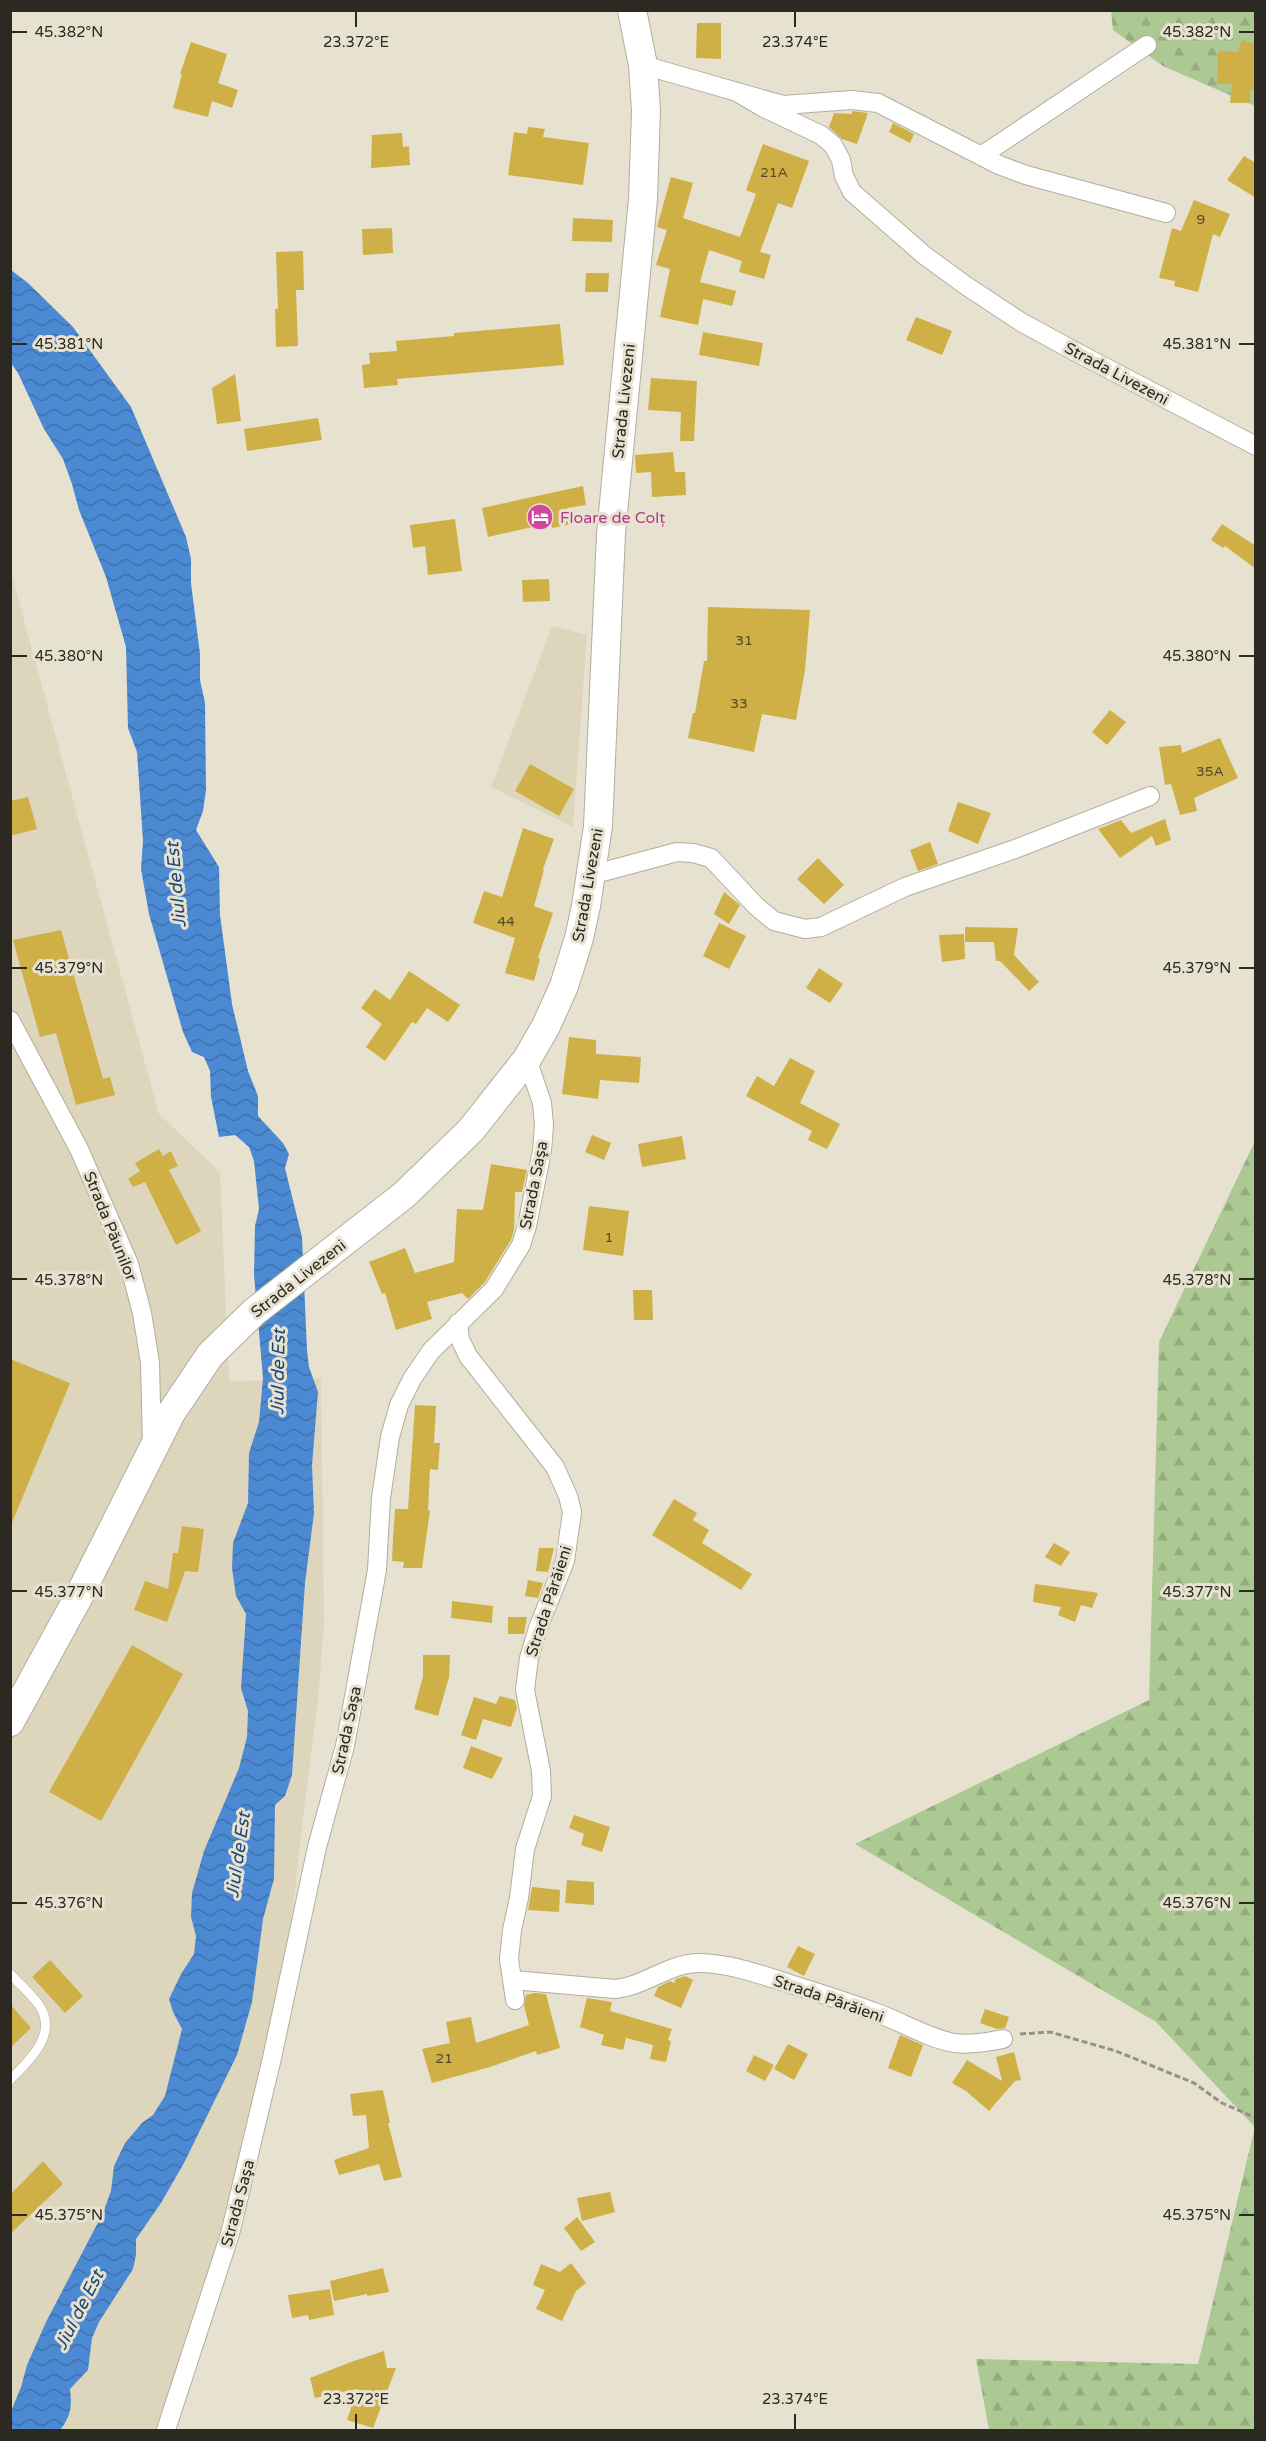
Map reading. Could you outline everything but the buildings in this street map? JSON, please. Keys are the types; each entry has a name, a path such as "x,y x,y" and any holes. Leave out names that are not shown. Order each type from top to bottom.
{"main road":[{"name":"Strada Livezeni","path":"10,1722 79,1596 153,1449 189,1383 210,1355 236,1327 318,1261 375,1220 421,1180 471,1130 527,1059 546,1026 564,986 579,938 591,875 602,772 606,628 613,510 644,199 646,111 643,65 632,10"}],"street":[{"path":"981,156 1147,45"},
{"name":"Strada Livezeni","path":"643,65 783,105 852,100 872,102 981,156 1026,175 1166,213"},
{"name":"Strada Livezeni","path":"740,94 822,135 833,145 841,160 844,176 852,192 924,255 964,285 1021,322 1066,347 1256,446"},
{"path":"591,875 677,852 693,853 711,858 756,906 774,921 805,929 821,927 905,886 1018,848 1150,796"},
{"name":"Strada Păunilor","path":"10,1020 79,1149 129,1264 142,1313 150,1363 153,1449"},
{"name":"Strada Saşa","path":"166,2430 230,2234 272,2058 317,1847 345,1746 377,1570 381,1498 390,1437 399,1405 412,1379 431,1352 494,1289 521,1245 542,1151 544,1125 542,1103 527,1059"},
{"name":"Strada Pârăieni","path":"458,1323 460,1339 468,1356 555,1467 568,1496 572,1512 565,1561 538,1628 529,1658 525,1690 541,1771 542,1797 525,1849 519,1898 512,1930 509,1959 515,2000"},
{"name":"Strada Pârăieni","path":"513,1980 615,1989 628,1987 680,1964 725,1965 879,2013 917,2031 953,2043 975,2044 1004,2039"}],"lane":[{"path":"10,1974 44,2015 44,2034 37,2052 10,2080"}],"path":[{"path":"1004,2039 1024,2033 1050,2032 1116,2051 1194,2083 1222,2103 1256,2118"}],"shaded area":[{"path":"10,569 159,1114 220,1172 229,1381 321,1379 324,1623 319,1689 275,2081 171,2430 11,2430"},
{"path":"552,626 587,635 573,827 491,787"}],"green space":[{"path":"1111,11 1255,11 1255,106 1163,66 1113,30"},
{"path":"1255,1141 1255,2127 1156,2022 855,1844 1149,1700 1159,1342"},
{"path":"1255,2127 1255,2430 989,2430 976,2359 1198,2364"}],"water":[{"name":"Jiul de Est","path":"11,270 28,283 73,327 131,407 186,537 191,559 191,583 200,654 200,680 205,703 206,790 203,811 196,830 219,867 220,915 232,1004 248,1071 258,1096 258,1116 283,1143 289,1154 285,1168 302,1237 309,1367 318,1392 312,1465 314,1513 305,1583 292,1775 285,1796 275,1805 274,1879 263,1919 252,2002 237,2055 184,2163 161,2203 136,2239 133,2269 99,2322 92,2338 88,2370 70,2389 70,2411 60,2430 11,2430 10,2414 27,2365 46,2322 103,2213 111,2191 114,2166 125,2143 142,2123 153,2115 165,2096 182,2029 169,1999 194,1954 196,1936 191,1917 192,1893 204,1851 239,1768 247,1737 248,1711 241,1688 246,1614 236,1596 232,1568 233,1543 248,1503 249,1453 259,1422 263,1378 254,1275 255,1226 259,1209 254,1161 249,1147 235,1135 219,1137 211,1097 210,1071 204,1057 192,1052 183,1032 149,914 141,869 143,841 137,752 128,728 126,647 106,577 79,510 63,459 44,429 11,363"}],"place":[{"name":"Floare de Colț","path":"540,517"}]}
